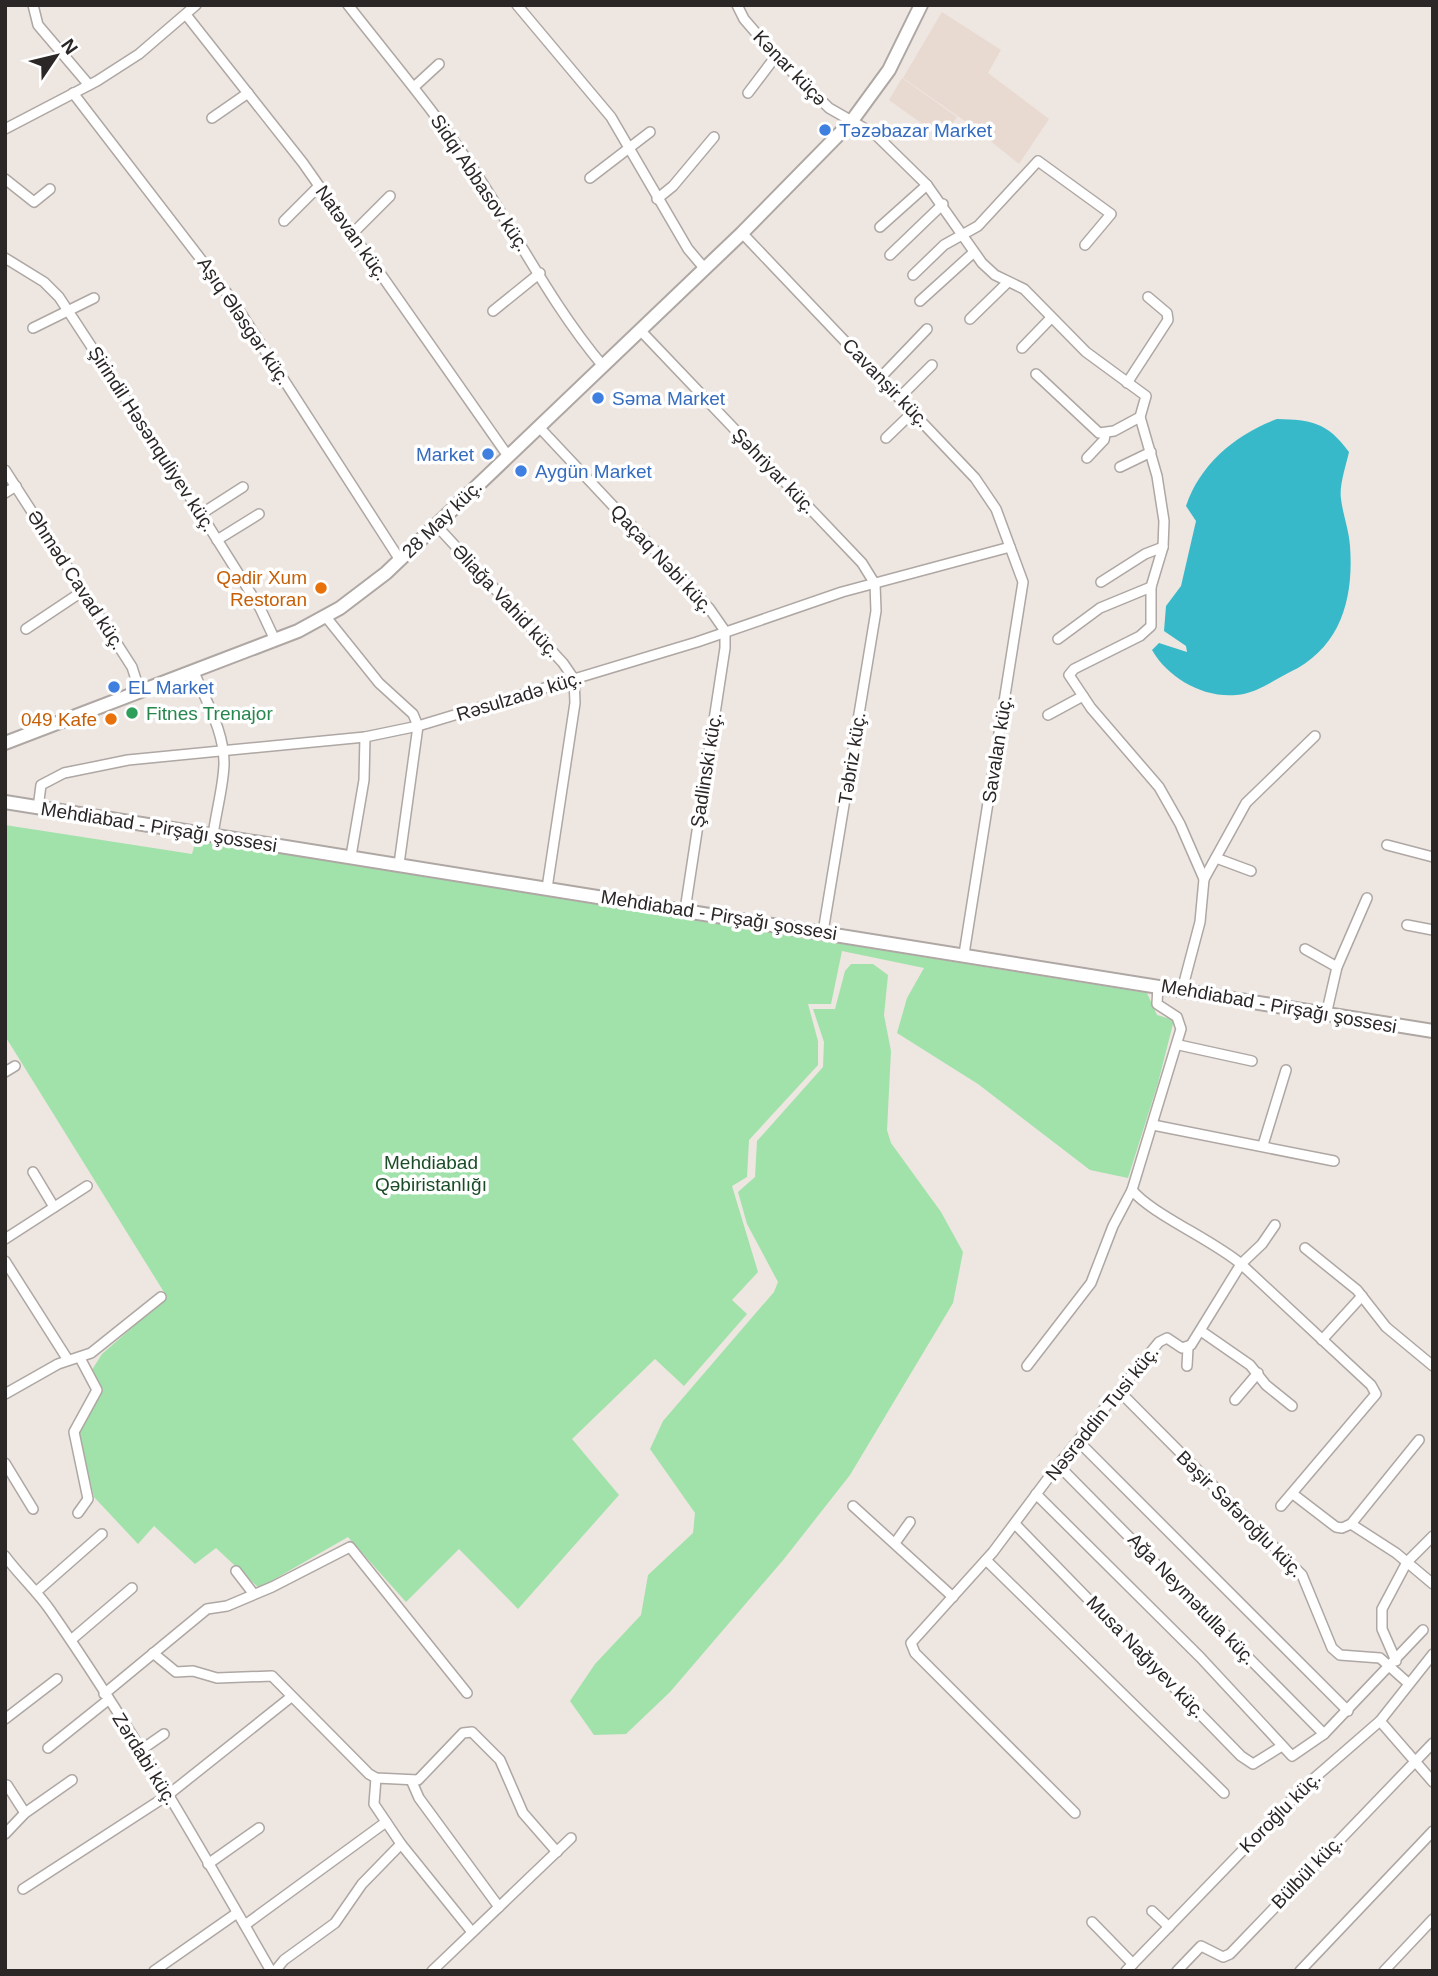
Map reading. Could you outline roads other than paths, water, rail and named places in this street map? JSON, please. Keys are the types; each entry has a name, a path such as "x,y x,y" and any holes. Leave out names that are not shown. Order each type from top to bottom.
{"main road":[{"name":"28 May küç.","path":"5,743 275,640 326,617 361,594 705,269 851,122 889,70 921,5"},
{"name":"Mehdiabad - Pirşağı şossesi","path":"5,802 1433,1031"}],"street":[{"path":"33,5 38,26 89,85"},
{"path":"5,129 89,85 139,54 187,16 196,5"},
{"name":"Sidqi Abbasov küç.","path":"348,5 414,87 473,169 577,332 603,366"},
{"path":"517,5 611,117 657,199 688,249 705,269"},
{"name":"Kənar küçə","path":"737,5 744,19 776,56 829,107 876,135 927,185 964,234 973,253"},
{"name":"Natəvan küç.","path":"187,16 319,186 508,456"},
{"path":"748,93 776,56"},
{"path":"414,87 439,64"},
{"name":"Aşıq Ələsgər küç.","path":"73,93 233,301 400,559"},
{"path":"212,118 248,93"},
{"path":"590,178 650,132"},
{"path":"657,199 673,186 713,137"},
{"path":"913,275 944,245 978,226 1038,161 1111,214 1085,245"},
{"path":"5,179 34,202 50,189"},
{"path":"880,227 927,185"},
{"path":"284,221 319,186"},
{"path":"352,234 390,196"},
{"path":"890,255 943,204"},
{"name":"Cavanşir küç.","path":"742,233 914,411 987,494 1010,547"},
{"path":"920,300 973,253 995,275 1024,289 1086,352 1146,396 1140,417 1162,499 1163,547 1151,587 1153,613 1147,631 1071,671 1069,675 1083,696 1159,787 1180,824 1204,879"},
{"name":"Şirindil Həsənquliyev küç.","path":"5,258 44,282 67,310 201,514 260,608 275,640"},
{"path":"493,311 540,273"},
{"path":"970,319 1008,282"},
{"path":"1127,383 1168,320 1167,313 1148,297"},
{"path":"33,328 94,298"},
{"path":"1022,348 1051,318"},
{"path":"881,377 928,329"},
{"name":"Şəhriyar küç.","path":"640,330 862,563 875,584"},
{"path":"900,397 932,365"},
{"path":"1036,374 1090,428 1105,435"},
{"path":"886,438 914,411"},
{"path":"1087,458 1104,440 1105,435 1140,417"},
{"name":"Qaçaq Nəbi küç.","path":"539,427 709,608 725,631"},
{"path":"1119,467 1150,452"},
{"name":"Əhməd Cavad küç.","path":"5,470 132,667 140,692"},
{"path":"5,493 16,486"},
{"path":"201,514 243,487"},
{"path":"217,540 259,514"},
{"name":"Əliağa Vahid küç.","path":"436,525 574,679"},
{"name":"Rəsulzadə küç.","path":"38,808 41,785 64,773 150,757 365,737 418,726 875,584 1010,547"},
{"name":"Savalan küç.","path":"964,954 1023,582 1010,547"},
{"path":"1101,582 1145,554 1163,547"},
{"name":"Təbriz küç.","path":"823,932 876,611 875,584"},
{"path":"1058,639 1100,608 1151,587"},
{"path":"26,629 83,591"},
{"path":"326,617 379,683 413,714 418,726 399,864"},
{"name":"Şadlinski küç.","path":"685,910 725,648 725,631"},
{"path":"194,672 218,730 223,750 224,766 213,835"},
{"path":"547,888 575,703 574,679"},
{"path":"1048,715 1083,696"},
{"path":"1182,990 1200,922 1204,879 1246,803 1315,736"},
{"path":"351,856 364,780 365,737"},
{"path":"1387,845 1433,857"},
{"path":"1216,858 1251,871"},
{"path":"1326,1015 1336,967 1367,898"},
{"path":"1407,925 1433,930"},
{"path":"1305,949 1336,967"},
{"path":"1027,1366 1091,1283 1113,1226 1132,1190 1179,1045 1181,1022 1157,1004 1158,986"},
{"path":"1179,1045 1252,1061"},
{"path":"5,1072 15,1066"},
{"path":"1263,1145 1286,1070"},
{"path":"1153,1125 1334,1161"},
{"path":"33,1172 54,1207"},
{"path":"5,1239 87,1186"},
{"path":"1132,1190 1143,1201 1212,1241 1241,1264 1371,1385 1376,1394 1281,1507"},
{"name":"Nəsrəddin Tusi küç.","path":"1075,1813 911,1647 986,1560 1058,1465 1163,1340 1172,1339 1182,1348 1188,1348 1241,1264 1262,1244 1275,1225"},
{"path":"1305,1248 1362,1296 1387,1327 1433,1366"},
{"path":"5,1261 68,1360"},
{"path":"1322,1340 1362,1296"},
{"path":"5,1394 68,1360 92,1353 161,1297"},
{"path":"1201,1331 1258,1373 1266,1385 1292,1406"},
{"path":"1187,1366 1188,1348"},
{"path":"78,1513 88,1499 74,1432 97,1395 80,1358"},
{"path":"1235,1400 1258,1373"},
{"name":"Bəşir Səfəroğlu küç.","path":"1120,1392 1302,1575 1332,1648 1340,1655 1380,1658 1394,1663"},
{"path":"1293,1494 1336,1527 1342,1528 1351,1524 1419,1440"},
{"path":"1078,1441 1348,1711"},
{"path":"5,1463 33,1508"},
{"name":"Ağa Neymətulla küç.","path":"1058,1465 1324,1734"},
{"path":"1036,1494 1200,1657 1287,1753 1296,1755 1324,1734 1423,1630"},
{"path":"853,1506 953,1597"},
{"path":"895,1544 910,1522"},
{"name":"Musa Nağıyev küç.","path":"1015,1524 1241,1756 1253,1764 1282,1746"},
{"path":"1351,1524 1433,1584"},
{"path":"36,1592 102,1534"},
{"path":"1408,1683 1394,1663 1387,1644 1381,1619 1382,1609 1406,1562 1433,1536"},
{"path":"48,1748 206,1609 227,1606 306,1572 350,1546 467,1693"},
{"name":"Zərdabi küç.","path":"5,1556 36,1592 71,1640 141,1750 273,1971"},
{"path":"986,1560 1224,1793"},
{"path":"236,1571 253,1593"},
{"path":"71,1640 132,1588"},
{"path":"153,1653 176,1672 202,1672 217,1678 272,1676 347,1754 376,1778 412,1782 425,1777 463,1733 472,1732 500,1760 523,1813 557,1852"},
{"name":"Koroğlu küç.","path":"1130,1967 1304,1787 1380,1721 1433,1654"},
{"path":"5,1719 57,1679"},
{"path":"23,1889 168,1795 291,1697"},
{"path":"1380,1721 1433,1782"},
{"path":"141,1750 164,1734"},
{"name":"Bülbül küç.","path":"1177,1971 1201,1946 1223,1957 1230,1954 1433,1743"},
{"path":"376,1778 374,1804 401,1844 472,1932"},
{"path":"5,1834 25,1814 72,1780"},
{"path":"412,1782 419,1798 499,1907"},
{"path":"7,1785 25,1814"},
{"path":"245,1925 386,1822"},
{"path":"208,1864 259,1828"},
{"path":"1300,1971 1433,1831"},
{"path":"432,1971 571,1838"},
{"path":"273,1971 335,1923 362,1884 401,1844"},
{"path":"1152,1910 1169,1927"},
{"path":"153,1971 237,1913"},
{"path":"1384,1971 1433,1919"},
{"path":"1093,1922 1130,1967"}],"water":[{"path":"1277,419 1300,420 1318,425 1333,434 1349,452 1341,494 1351,566 1346,603 1332,636 1307,662 1251,692 1236,695 1211,693 1177,677 1152,650 1159,643 1187,652 1186,646 1164,631 1166,606 1181,586 1196,521 1186,506 1200,477 1221,452 1247,433"}],"place":[{"name":"Təzəbazar Market","path":"825,130"},
{"name":"Səma Market","path":"598,398"},
{"name":"Market","path":"488,454"},
{"name":"Aygün Market","path":"521,471"},
{"name":"Qədir Xum Restoran","path":"321,588"},
{"name":"EL Market","path":"114,687"},
{"name":"Fitnes Trenajor","path":"132,713"},
{"name":"049 Kafe","path":"111,719"}],"park label":[{"name":"Mehdiabad Qəbiristanlığı","path":"431,1173"}]}
